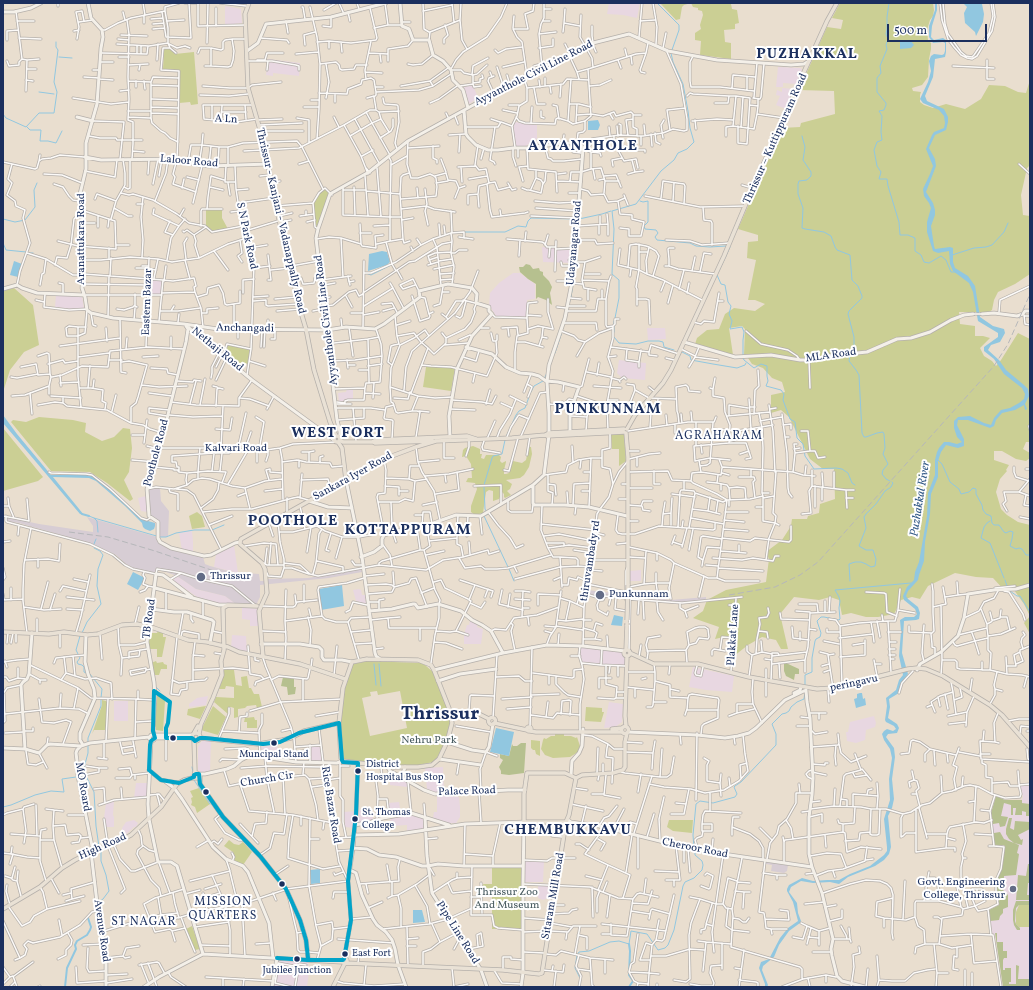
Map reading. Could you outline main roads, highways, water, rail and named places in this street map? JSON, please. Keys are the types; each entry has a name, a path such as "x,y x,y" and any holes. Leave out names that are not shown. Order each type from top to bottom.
{"main road":[{"name":"Thrissur – Kuttippuram Road","path":"734,233 744,206 804,71 838,3"},
{"name":"Thrissur - Kanjani - Vadanappally Road","path":"249,5 245,14 248,88 251,94 269,164 274,198 294,280 298,304 306,330 314,370 330,422 342,448"},
{"name":"Thrissur – Kuttippuram Road","path":"626,431 640,408 667,377 680,351 828,21"},
{"path":"570,433 586,431 626,431"},
{"path":"444,439 450,437 470,436 476,439 506,438 547,434 609,431"},
{"path":"626,431 629,435 628,459"},
{"path":"576,778 582,775 621,772 625,766 625,698 629,586 627,558 628,459 626,431"},
{"path":"372,442 416,439 436,440"},
{"name":"Sankara Iyer Road","path":"255,557 244,548 240,542 241,539 278,520 384,459 436,440 476,439"},
{"path":"338,440 343,442 354,441 375,443 436,440"},
{"path":"346,480 342,448 344,444 354,441"},
{"path":"255,557 265,567 267,596 259,606 263,656"},
{"path":"255,557 263,568 266,580"},
{"path":"221,668 224,647 223,609 228,605 259,606"},
{"path":"3,632 50,634 60,632 86,635 100,633 118,626 135,624 197,642 210,643 249,654 285,660 345,679"},
{"path":"224,647 221,654 221,675 196,737 197,776 200,784 220,815 242,840 259,856"},
{"path":"627,651 654,664 686,664 752,678"},
{"path":"359,660 418,660 431,665 451,712 451,728 447,742 439,759 432,765 405,768 358,763 341,763 339,723 345,679 352,662 359,660"},
{"path":"700,666 804,689 833,688 891,674 926,669 970,692 990,705 1020,734 1029,748"},
{"path":"912,670 930,672 951,682 974,696 998,712 1029,748"},
{"name":"peringavu","path":"804,689 828,690 902,672"},
{"path":"766,681 804,689"},
{"path":"451,712 478,716 492,722 529,729 536,732 625,730"},
{"path":"451,712 469,712 492,722"},
{"path":"196,737 260,743 288,738 304,731 309,731 310,729 339,723"},
{"path":"196,737 260,743"},
{"name":"Cheroor Road","path":"567,821 524,822 526,774 528,772 565,773 576,778"},
{"name":"High Road","path":"3,909 46,883 62,868 82,856 114,844 130,835 161,807 179,783 197,776"},
{"name":"Sitaram Mill Road","path":"345,961 366,964 503,970 541,974 543,970 544,954 567,821 576,778"},
{"path":"220,815 259,856 285,890 300,920 306,940 306,958 317,961 345,961"},
{"path":"285,890 302,932 306,952"},
{"path":"333,987 345,961"}],"water":[{"path":"935,3 937,3 937,10 932,26 931,37 934,40 943,38 946,40 946,52 945,57 935,59 933,77 925,96 927,101 944,109 948,117 948,122 946,130 935,135 929,148 935,159 936,166 926,192 933,203 935,210 935,215 931,226 934,246 935,249 953,248 953,262 955,268 968,276 975,286 980,317 993,326 1004,329 1005,333 1000,342 991,345 988,350 999,360 1006,370 1028,389 1029,396 1025,404 1027,409 1025,410 1024,405 1015,410 1002,413 996,420 994,426 990,428 968,420 958,420 957,425 964,439 964,446 958,448 946,445 941,452 938,461 938,477 931,494 924,561 918,580 908,591 906,596 918,607 920,613 919,619 904,621 902,653 908,674 903,681 899,693 889,699 890,707 888,718 897,724 899,728 897,733 888,734 886,737 894,748 895,757 892,779 894,799 888,816 891,847 889,854 884,860 875,866 848,877 839,884 830,882 813,883 801,881 791,887 789,892 797,903 801,921 789,931 779,945 774,957 763,966 762,970 768,985 765,987 759,968 761,962 769,959 780,938 788,928 798,921 793,902 787,891 789,885 802,878 813,881 839,880 870,866 887,851 884,819 890,800 889,779 892,758 890,749 882,734 887,729 893,731 896,729 885,720 887,706 886,698 896,690 899,680 903,675 899,656 901,631 900,620 905,617 914,617 917,614 915,609 904,600 903,596 907,587 914,580 919,562 927,516 928,493 935,475 935,460 937,452 944,442 957,444 962,442 957,437 954,428 954,421 958,417 970,416 991,425 994,418 1001,410 1010,408 1019,403 1024,399 1025,394 1022,388 1004,374 994,359 984,351 984,347 998,337 998,333 978,321 973,292 969,283 953,271 950,264 949,251 938,253 933,251 927,232 927,222 931,208 924,196 923,189 933,166 926,149 934,132 944,128 945,123 944,116 939,110 923,103 920,99 928,82 931,71 929,61 931,56 934,54 942,55 945,51 945,43 933,43 929,37 929,26 935,10"},
{"path":"963,3 982,4 984,14 983,22 976,36 975,32 965,23 964,13 967,7"},
{"path":"900,40 911,41 914,45 911,48 900,49"},
{"path":"598,120 600,125 598,130 588,130 588,121"},
{"path":"382,251 387,252 390,262 387,265 368,271 369,254"},
{"path":"14,261 22,264 18,277 10,275"},
{"path":"3,415 51,475 92,476 99,480 141,519 155,523 154,529 150,531 145,529 142,523 125,506 96,481 89,478 53,477 84,515 80,514 3,423"},
{"path":"133,572 145,578 138,590 127,584"},
{"path":"342,585 344,606 321,610 319,589"},
{"path":"614,615 623,617 622,626 611,625"},
{"path":"862,693 863,699 865,698 866,705 856,708 854,699 857,698 857,694"},
{"path":"496,728 514,732 509,756 490,752"},
{"path":"320,869 320,883 311,884 310,870"},
{"path":"413,910 422,910 425,922 413,923"}],"waterway":[{"path":"657,3 679,25 679,30 672,50"},
{"path":"889,3 886,34 888,39 886,45 887,49 880,66 881,73 877,78 877,92 886,103 884,110 879,111 882,116 882,140 877,142 874,150 877,166 881,172 879,179 887,179 899,222 900,235 908,235 915,238 915,251 921,255 924,262 929,263 941,256 946,260 951,272 955,272"},
{"path":"3,114 6,118 26,127 39,113 54,113 57,92 54,82 58,50 56,47 56,42"},
{"path":"615,318 619,298 619,280 612,274 614,229 612,211 636,204 661,171 674,160 678,153 687,149 694,142 690,128 683,84 673,62 671,53"},
{"path":"59,57 72,58"},
{"path":"39,92 54,94"},
{"path":"27,127 30,130 41,130 40,141 56,143 62,131"},
{"path":"802,136 805,147 803,160 811,172 811,176 807,180 799,181 798,184 798,194 803,208 802,228 824,232 831,236 837,250 850,255 852,280 858,286 862,296 862,298 849,311 848,314 854,337 854,345 850,352"},
{"path":"3,219 15,222 25,220 35,207 34,190 37,183"},
{"path":"640,201 648,201 648,222 644,226 645,229 656,230 658,233 655,237 657,240 690,243 696,246 726,246"},
{"path":"579,219 611,211"},
{"path":"464,232 505,232 518,226 526,227 531,218 576,219"},
{"path":"952,255 974,248 992,245 1004,232 1008,223"},
{"path":"577,242 577,261"},
{"path":"3,243 6,250 26,252"},
{"path":"718,273 730,247"},
{"path":"395,263 416,249"},
{"path":"28,253 33,253"},
{"path":"574,282 576,264"},
{"path":"368,274 371,275 391,265"},
{"path":"717,275 721,284 725,285 728,302 731,306 729,314 732,321 730,329 742,327 744,332 743,355"},
{"path":"571,297 573,284"},
{"path":"569,305 570,299"},
{"path":"614,321 614,332"},
{"path":"562,331 564,325"},
{"path":"555,353 562,332"},
{"path":"614,337 619,343 636,344 648,341 659,341 663,342 664,347 674,350"},
{"path":"680,351 690,356 691,360 737,368 745,365 746,363"},
{"path":"850,355 849,361 859,375 862,433 864,437 866,437 883,432 885,448 883,454 888,464 883,470 882,474 890,481"},
{"path":"743,358 754,368 761,364 767,366 768,381 766,386 781,390 784,394 783,400 790,419 795,422 797,438 803,444 805,456 814,469 842,469 848,473 852,483 855,485"},
{"path":"544,379 547,373"},
{"path":"531,392 534,386 543,381"},
{"path":"506,437 516,415 519,411 525,408 529,397"},
{"path":"484,485 492,458 493,456 502,454 505,440"},
{"name":"Puzhakkal River","path":"938,460 942,464 950,482 959,489 961,494 969,492 973,488 976,489 976,494 983,510 986,514 991,516 992,523 994,525 999,525 1006,533 1010,531 1013,532 1010,546 1016,549 1022,549 1026,555 1030,555"},
{"path":"850,581 849,564 861,562 871,567 875,566 876,559 873,550 866,550 859,546 866,528 864,517 885,491 891,487 892,482"},
{"path":"484,487 485,509 488,514 484,516 508,567"},
{"path":"82,514 89,516"},
{"path":"89,516 97,521 98,532"},
{"path":"94,518 160,537 166,537 176,533 194,530 212,530 224,525"},
{"path":"990,521 984,527 981,538 990,543 1004,578"},
{"path":"94,544 96,539"},
{"path":"82,633 87,622 101,604 97,586 98,569 103,555 100,551 94,548"},
{"path":"509,569 514,581"},
{"path":"1005,580 1007,586"},
{"path":"805,686 805,675 812,672 812,658 815,641 820,637 821,633 817,621 821,617 840,619 840,601 835,590 911,583"},
{"path":"1010,591 1017,596 1020,596 1030,612"},
{"path":"80,636 76,650 80,658 77,662 84,667 84,672 86,673"},
{"path":"374,664 376,685"},
{"path":"379,664 381,686"},
{"path":"89,673 102,689 101,698"},
{"path":"156,687 160,691"},
{"path":"694,848 693,835 696,804 700,801 713,803 735,797 737,794 734,787 741,782 776,745 776,734 772,724 782,714 789,711 797,702 804,699 805,691"},
{"path":"88,742 88,738 101,706 101,700"},
{"path":"84,774 88,746"},
{"path":"192,767 193,772"},
{"path":"79,777 85,776"},
{"path":"86,776 94,792 99,847"},
{"path":"3,807 35,795 51,791 64,792 62,779 76,777"},
{"path":"194,780 210,804"},
{"path":"99,902 109,891 106,875 101,861 101,851"},
{"path":"580,978 575,968 577,955 579,952 589,951 610,942 619,941 629,944 631,931 647,934 658,950 665,948 668,945 674,930 683,886 685,882 694,878 702,870 702,861 695,855 695,851"},
{"path":"65,987 67,968 76,949 75,945 77,941 87,935 90,930 91,927 88,918"},
{"path":"629,944 629,975 633,981 629,987"}],"railway":[{"path":"729,595 775,587 800,575 818,562 994,366 1008,344 1030,294"},
{"path":"69,532 108,537 223,574"}],"place":[{"name":"Thrissur","path":"201,577"},
{"name":"Punkunnam","path":"600,595"},
{"name":"Muncipal Stand","path":"274,743"},
{"name":"District Hospital Bus Stop","path":"358,771"},
{"name":"St. Thomas College","path":"355,819"},
{"name":"Govt. Engineering College, Thrissur","path":"1013,889"},
{"name":"East Fort","path":"345,954"},
{"name":"Jubilee Junction","path":"297,959"}],"district":[{"name":"PUZHAKKAL","path":"807,55"},
{"name":"AYYANTHOLE","path":"583,147"},
{"name":"PUNKUNNAM","path":"608,410"},
{"name":"WEST FORT","path":"338,434"},
{"name":"AGRAHARAM","path":"719,437"},
{"name":"POOTHOLE","path":"293,522"},
{"name":"KOTTAPPURAM","path":"408,531"},
{"name":"Thrissur","path":"440,716"},
{"name":"CHEMBUKKAVU","path":"568,831"},
{"name":"MISSION QUARTERS","path":"223,910"},
{"name":"ST NAGAR","path":"144,923"}],"park label":[{"name":"Nehru Park","path":"429,741"},
{"name":"Thrissur Zoo And Museum","path":"507,899"}]}
